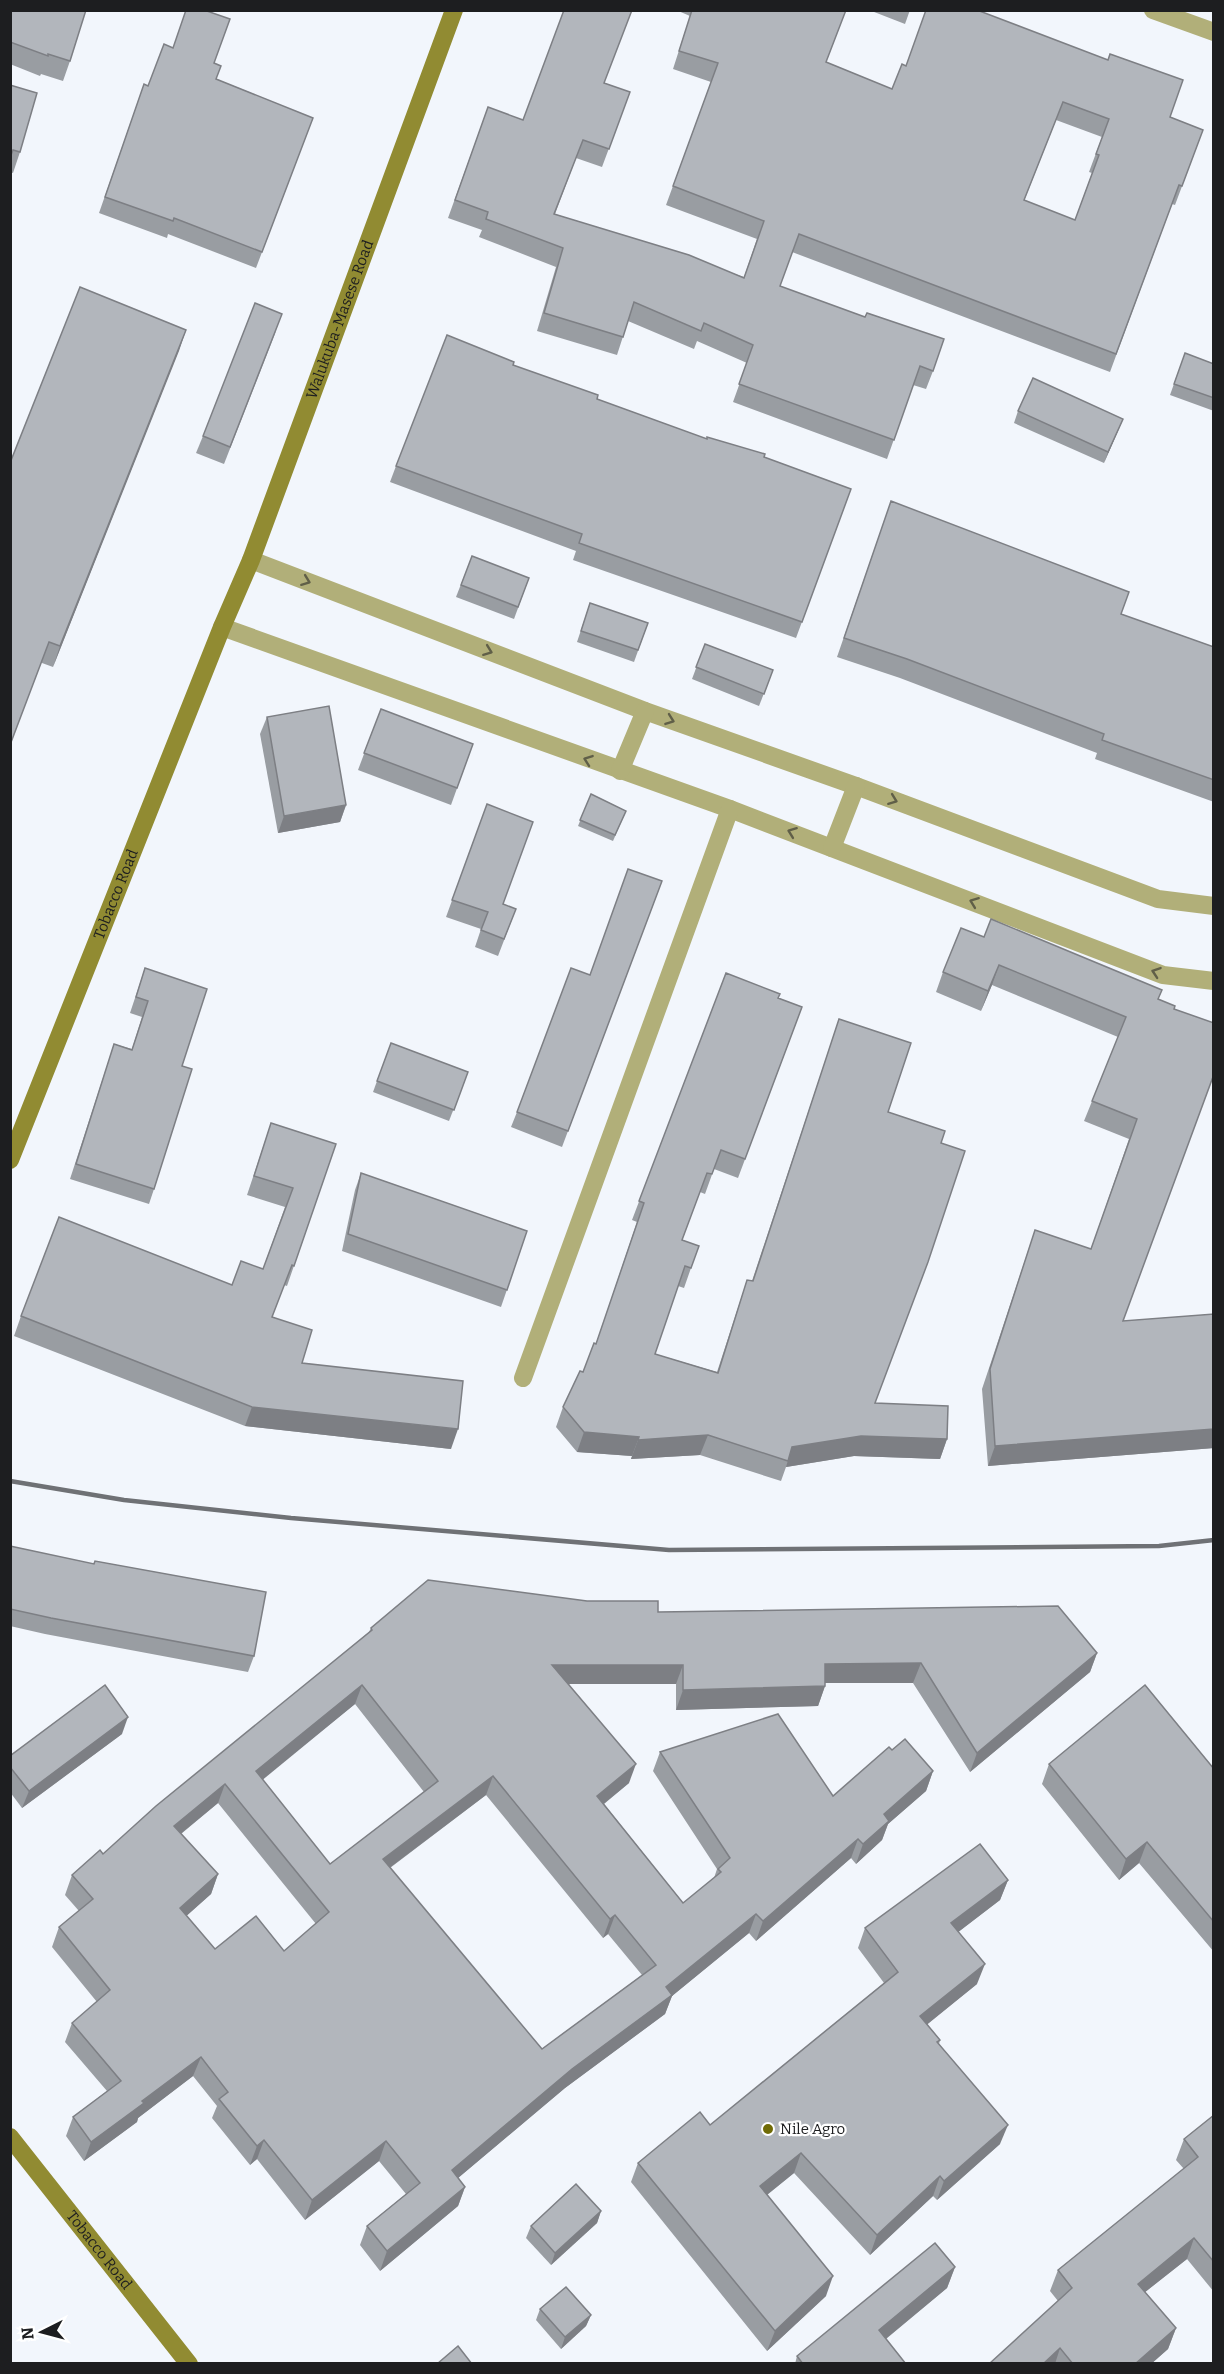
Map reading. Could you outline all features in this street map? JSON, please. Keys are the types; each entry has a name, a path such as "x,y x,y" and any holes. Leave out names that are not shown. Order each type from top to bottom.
{"street":[{"name":"Walukuba-Masese Road","path":"222,627 251,560 454,10"},
{"path":"1153,10 1214,32"},
{"path":"251,560 645,711 856,786 1158,899 1214,906"},
{"path":"222,627 730,809 1162,975 1214,981"},
{"name":"Tobacco Road","path":"10,1160 222,627"},
{"path":"620,771 645,711"},
{"path":"832,848 856,786"},
{"path":"523,1378 730,809"},
{"name":"Tobacco Road","path":"10,2137 189,2364"}],"building":[{"path":"10,10 86,10 70,61 48,54 48,56 10,42"},
{"path":"186,10 204,10 230,19 214,63 221,66 216,79 313,118 262,252 174,218 173,221 105,197 144,84 148,86 164,44 173,48"},
{"path":"564,10 632,10 604,83 630,92 609,149 583,140 554,214 689,255 744,278 764,221 673,186 718,63 679,51 692,10 846,10 826,62 892,89 902,64 906,66 926,10 977,10 1108,60 1110,54 1183,80 1170,117 1203,130 1182,186 1179,185 1116,354 799,234 780,286 865,317 867,313 944,339 933,371 920,366 894,440 739,384 753,345 704,323 701,331 634,302 623,337 544,313 563,248 486,219 488,212 455,200 488,107 523,120","holes":["1063,102 1109,119 1096,154 1099,155 1075,220 1024,200"]},
{"path":"10,85 37,93 20,152 13,150 10,158"},
{"path":"80,287 186,330 60,646 49,642 10,745 10,463"},
{"path":"255,303 282,314 230,447 203,436"},
{"path":"447,335 514,362 513,365 598,395 597,399 707,439 707,437 765,454 764,457 851,489 802,622 579,543 582,534 396,466"},
{"path":"1185,353 1214,364 1214,398 1174,384"},
{"path":"1033,378 1123,419 1108,452 1018,411"},
{"path":"891,501 1129,592 1121,614 1214,647 1214,780 1102,740 1104,734 907,659 844,638"},
{"path":"472,556 529,578 518,607 461,585"},
{"path":"590,603 648,623 638,650 581,631"},
{"path":"705,644 773,670 764,694 696,667"},
{"path":"329,706 346,805 284,816 267,717"},
{"path":"381,709 473,744 457,788 364,753"},
{"path":"591,794 626,811 615,835 580,820"},
{"path":"487,804 533,822 503,904 516,909 504,939 481,930 488,912 452,900"},
{"path":"628,869 662,881 568,1131 517,1112 571,968 590,975"},
{"path":"991,919 1162,990 1158,999 1175,1006 1174,1009 1214,1023 1214,1074 1123,1321 1214,1314 1214,1429 995,1446 990,1369 1035,1230 1091,1249 1137,1119 1092,1101 1126,1017 999,965 988,991 943,972 961,928 984,937"},
{"path":"145,968 207,989 182,1066 192,1069 154,1189 76,1164 114,1044 132,1050 148,1001 136,997"},
{"path":"726,973 780,994 778,998 802,1007 745,1159 721,1150 712,1174 707,1173 682,1240 699,1246 691,1268 685,1266 655,1354 718,1373 747,1280 753,1281 839,1019 911,1043 888,1112 945,1131 941,1143 965,1151 928,1262 875,1403 948,1406 947,1439 861,1436 792,1447 788,1461 708,1435 638,1440 639,1437 584,1432 563,1407 580,1371 583,1372 594,1343 596,1344 644,1203 639,1201"},
{"path":"391,1043 468,1072 454,1110 377,1081"},
{"path":"271,1123 336,1144 294,1266 292,1265 272,1317 312,1330 302,1363 463,1381 458,1429 252,1407 21,1316 59,1217 232,1285 241,1261 263,1269 293,1188 254,1176"},
{"path":"361,1173 527,1231 507,1290 348,1234"},
{"path":"10,1546 94,1564 95,1561 266,1592 254,1656 10,1609"},
{"path":"428,1580 587,1601 658,1601 658,1612 1058,1606 1097,1653 977,1753 921,1663 825,1664 825,1686 683,1690 683,1665 552,1665 636,1764 597,1796 683,1903 721,1872 718,1869 730,1858 660,1752 778,1714 833,1796 889,1747 892,1750 905,1739 933,1771 884,1814 889,1821 863,1844 858,1839 763,1921 756,1914 666,1987 672,1995 572,2069 452,2170 465,2187 387,2251 367,2226 420,2183 386,2141 312,2200 264,2140 257,2146 219,2099 228,2092 201,2057 91,2142 73,2117 121,2081 72,2023 110,1990 59,1927 93,1899 72,1875 100,1850 103,1854 156,1806 372,1630 371,1628","holes":["362,1685 438,1781 330,1864 256,1771","493,1776 610,1919 615,1915 656,1965 542,2049 383,1859","225,1784 329,1912 284,1951 256,1916 215,1949 180,1908 218,1874 174,1826"]},
{"path":"105,1685 128,1717 29,1791 10,1767 10,1756"},
{"path":"1145,1685 1214,1769 1214,1922 1147,1842 1126,1859 1049,1764"},
{"path":"980,1844 1008,1880 951,1923 985,1964 920,2016 940,2040 937,2042 1008,2125 944,2181 940,2176 877,2235 801,2153 760,2186 833,2276 775,2331 638,2163 700,2112 710,2125 898,1972 865,1928"},
{"path":"1214,2115 1214,2262 1194,2238 1138,2284 1176,2328 1135,2364 1073,2364 1060,2348 1043,2364 989,2364 1072,2288 1058,2270 1198,2157 1184,2139"},
{"path":"576,2184 601,2211 555,2253 531,2226"},
{"path":"935,2243 955,2267 879,2330 906,2364 803,2364 797,2356"},
{"path":"566,2287 591,2315 565,2337 540,2309"},
{"path":"458,2346 472,2364 437,2364"}],"railway":[{"path":"10,1481 124,1500 291,1518 669,1550 1159,1546 1214,1540"}],"place":[{"name":"Nile Agro","path":"768,2129"}]}
